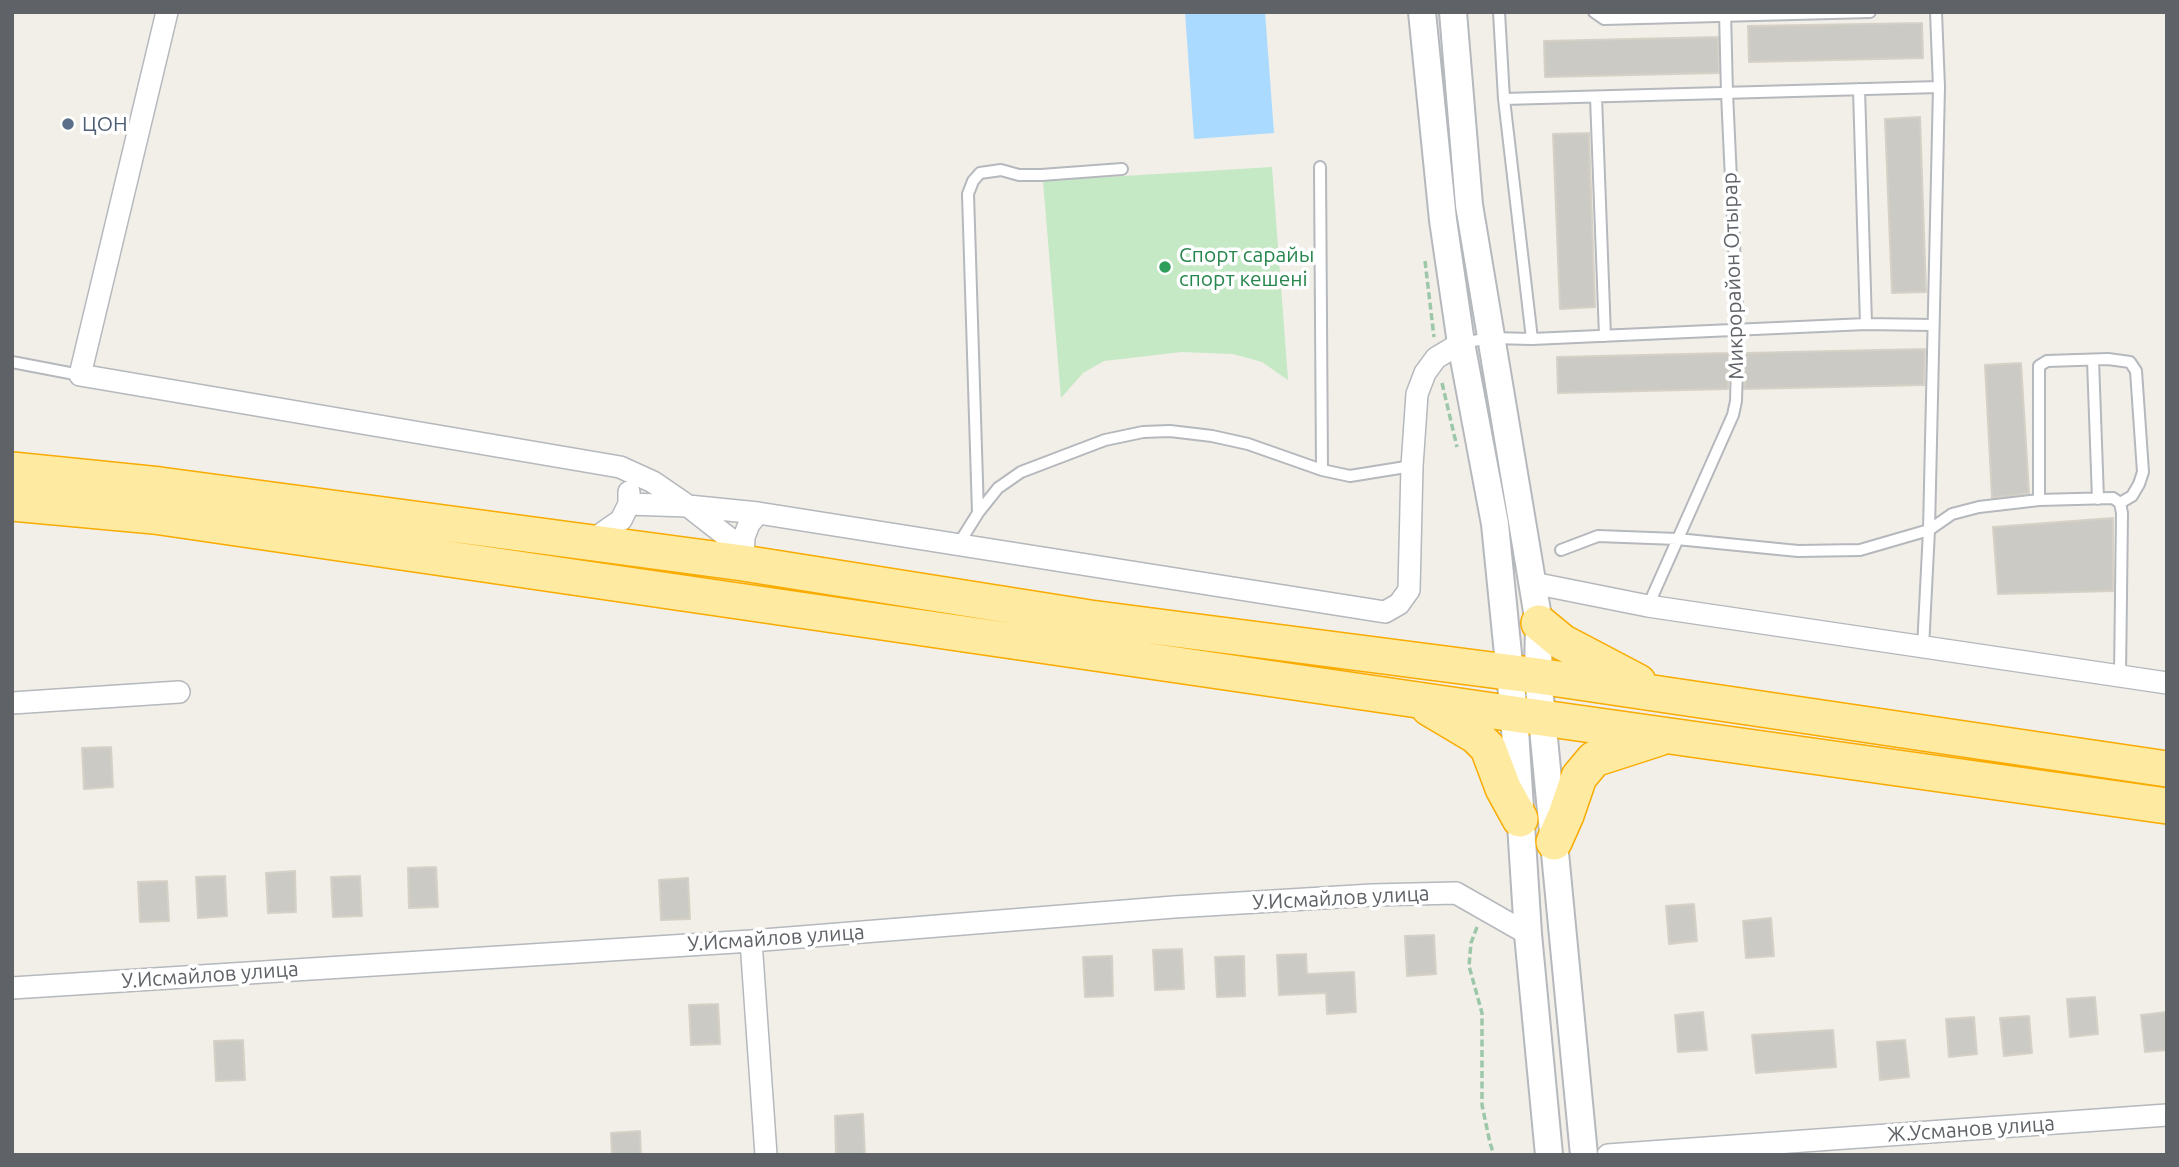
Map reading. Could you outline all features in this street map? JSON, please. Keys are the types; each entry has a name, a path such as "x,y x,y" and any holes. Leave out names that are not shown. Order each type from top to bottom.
{"highway":[{"path":"12,470 160,485 743,563 1411,698 2167,806"},
{"path":"12,503 154,516 1087,634 1524,675 2167,769"},
{"path":"1539,623 1562,642 1666,696"},
{"path":"1411,698 1476,736 1488,748 1503,788 1520,819"},
{"path":"1554,842 1579,777 1594,759 1667,735"}],"street":[{"path":"167,12 80,375 620,467 653,482 688,506 729,538 743,563"},
{"path":"1422,12 1443,220 1461,343 1524,675 1528,716 1554,842 1584,1155"},
{"path":"1453,12 1469,205 1539,623 1524,675"},
{"path":"628,504 688,506 758,513 1385,612 1399,604 1409,590 1417,394 1425,373 1436,358 1461,343"},
{"path":"588,543 621,520 628,504 629,487 620,467"},
{"path":"743,563 744,537 749,524 758,513"},
{"path":"1534,583 1648,606 2167,683"},
{"path":"12,703 179,692"},
{"path":"1528,716 1520,819 1549,1155"},
{"name":"У.Исмайлов улица","path":"12,988 751,941 1174,907 1372,895 1456,893 1528,934"},
{"path":"751,941 766,1155"},
{"name":"Ж.Усманов улица","path":"1608,1155 2167,1115"}],"lane":[{"path":"1499,12 1504,99 1532,339"},
{"path":"1594,12 1604,19 1870,12"},
{"path":"1923,648 1929,530 1939,87 1936,12"},
{"name":"Микрорайон Отырар","path":"1648,606 1733,415 1737,386 1738,331 1725,14"},
{"path":"1504,99 1939,87"},
{"path":"1859,89 1866,324"},
{"path":"1596,97 1605,336"},
{"path":"1320,167 1322,470"},
{"path":"978,513 968,194 980,173 1001,170 1041,175 1122,169"},
{"path":"1461,343 1491,338 1532,339 1866,324 1933,325"},
{"path":"2039,500 2039,366 2047,361 2093,360 2130,362 2136,371 2143,472 2132,496 2120,503"},
{"path":"2093,360 2098,499"},
{"path":"12,362 80,375"},
{"path":"958,545 998,488 1021,472 1105,440 1143,432 1170,431 1212,436 1248,444 1322,470 1350,476 1412,466"},
{"path":"1561,550 1598,536 1676,539 1798,551 1860,550 1929,530 1952,514 1965,510 2039,500 2113,498 2120,503 2122,513 2120,676"}],"path":[{"path":"1484,909 1471,943 1469,966 1482,1013 1482,1105 1494,1155"}],"green space":[{"name":"Спорт сарайы спорт кешені","path":"1272,167 1288,380 1262,362 1233,354 1181,352 1104,361 1083,373 1061,398 1043,181"}],"water":[{"path":"1185,12 1265,12 1274,133 1194,139"}],"building":[{"path":"1922,23 1923,58 1749,62 1748,26"},
{"path":"1718,37 1719,73 1545,77 1544,41"},
{"path":"1920,117 1926,292 1892,293 1885,119"},
{"path":"1589,133 1595,307 1560,309 1553,134"},
{"path":"1925,349 1924,385 1744,389 1745,353"},
{"path":"1729,353 1728,389 1558,393 1557,357"},
{"path":"2021,363 2029,493 1992,498 1985,365"},
{"path":"2113,518 2113,591 1998,594 1993,527"},
{"path":"111,747 113,787 84,789 82,748"},
{"path":"436,867 438,907 409,908 408,868"},
{"path":"295,871 296,912 268,913 266,873"},
{"path":"225,876 227,916 198,918 196,877"},
{"path":"360,876 362,916 333,917 331,877"},
{"path":"688,878 690,919 661,920 659,880"},
{"path":"167,881 169,921 140,922 138,882"},
{"path":"1694,904 1697,941 1669,944 1666,906"},
{"path":"1771,918 1774,956 1746,958 1743,921"},
{"path":"1434,935 1436,974 1407,976 1405,936"},
{"path":"1182,949 1184,989 1155,990 1153,950"},
{"path":"1306,954 1307,974 1354,972 1356,1012 1327,1014 1326,993 1279,995 1277,955"},
{"path":"1112,956 1113,996 1085,997 1083,957"},
{"path":"1244,956 1245,996 1217,997 1215,957"},
{"path":"2095,997 2098,1034 2070,1037 2067,999"},
{"path":"718,1004 720,1044 691,1045 689,1005"},
{"path":"1703,1012 1707,1050 1678,1052 1675,1015"},
{"path":"2167,1012 2167,1050 2145,1052 2141,1015"},
{"path":"2029,1016 2032,1053 2004,1056 2000,1018"},
{"path":"1974,1017 1977,1054 1949,1057 1946,1019"},
{"path":"1833,1030 1836,1067 1756,1073 1752,1035"},
{"path":"243,1040 245,1080 216,1081 214,1041"},
{"path":"1905,1040 1909,1077 1880,1080 1877,1042"},
{"path":"863,1114 865,1155 836,1155 835,1116"},
{"path":"640,1131 641,1155 612,1155 611,1133"}],"place":[{"name":"ЦОН","path":"68,124"},
{"name":"Спорт сарайы спорт кешені","path":"1165,267"}]}
